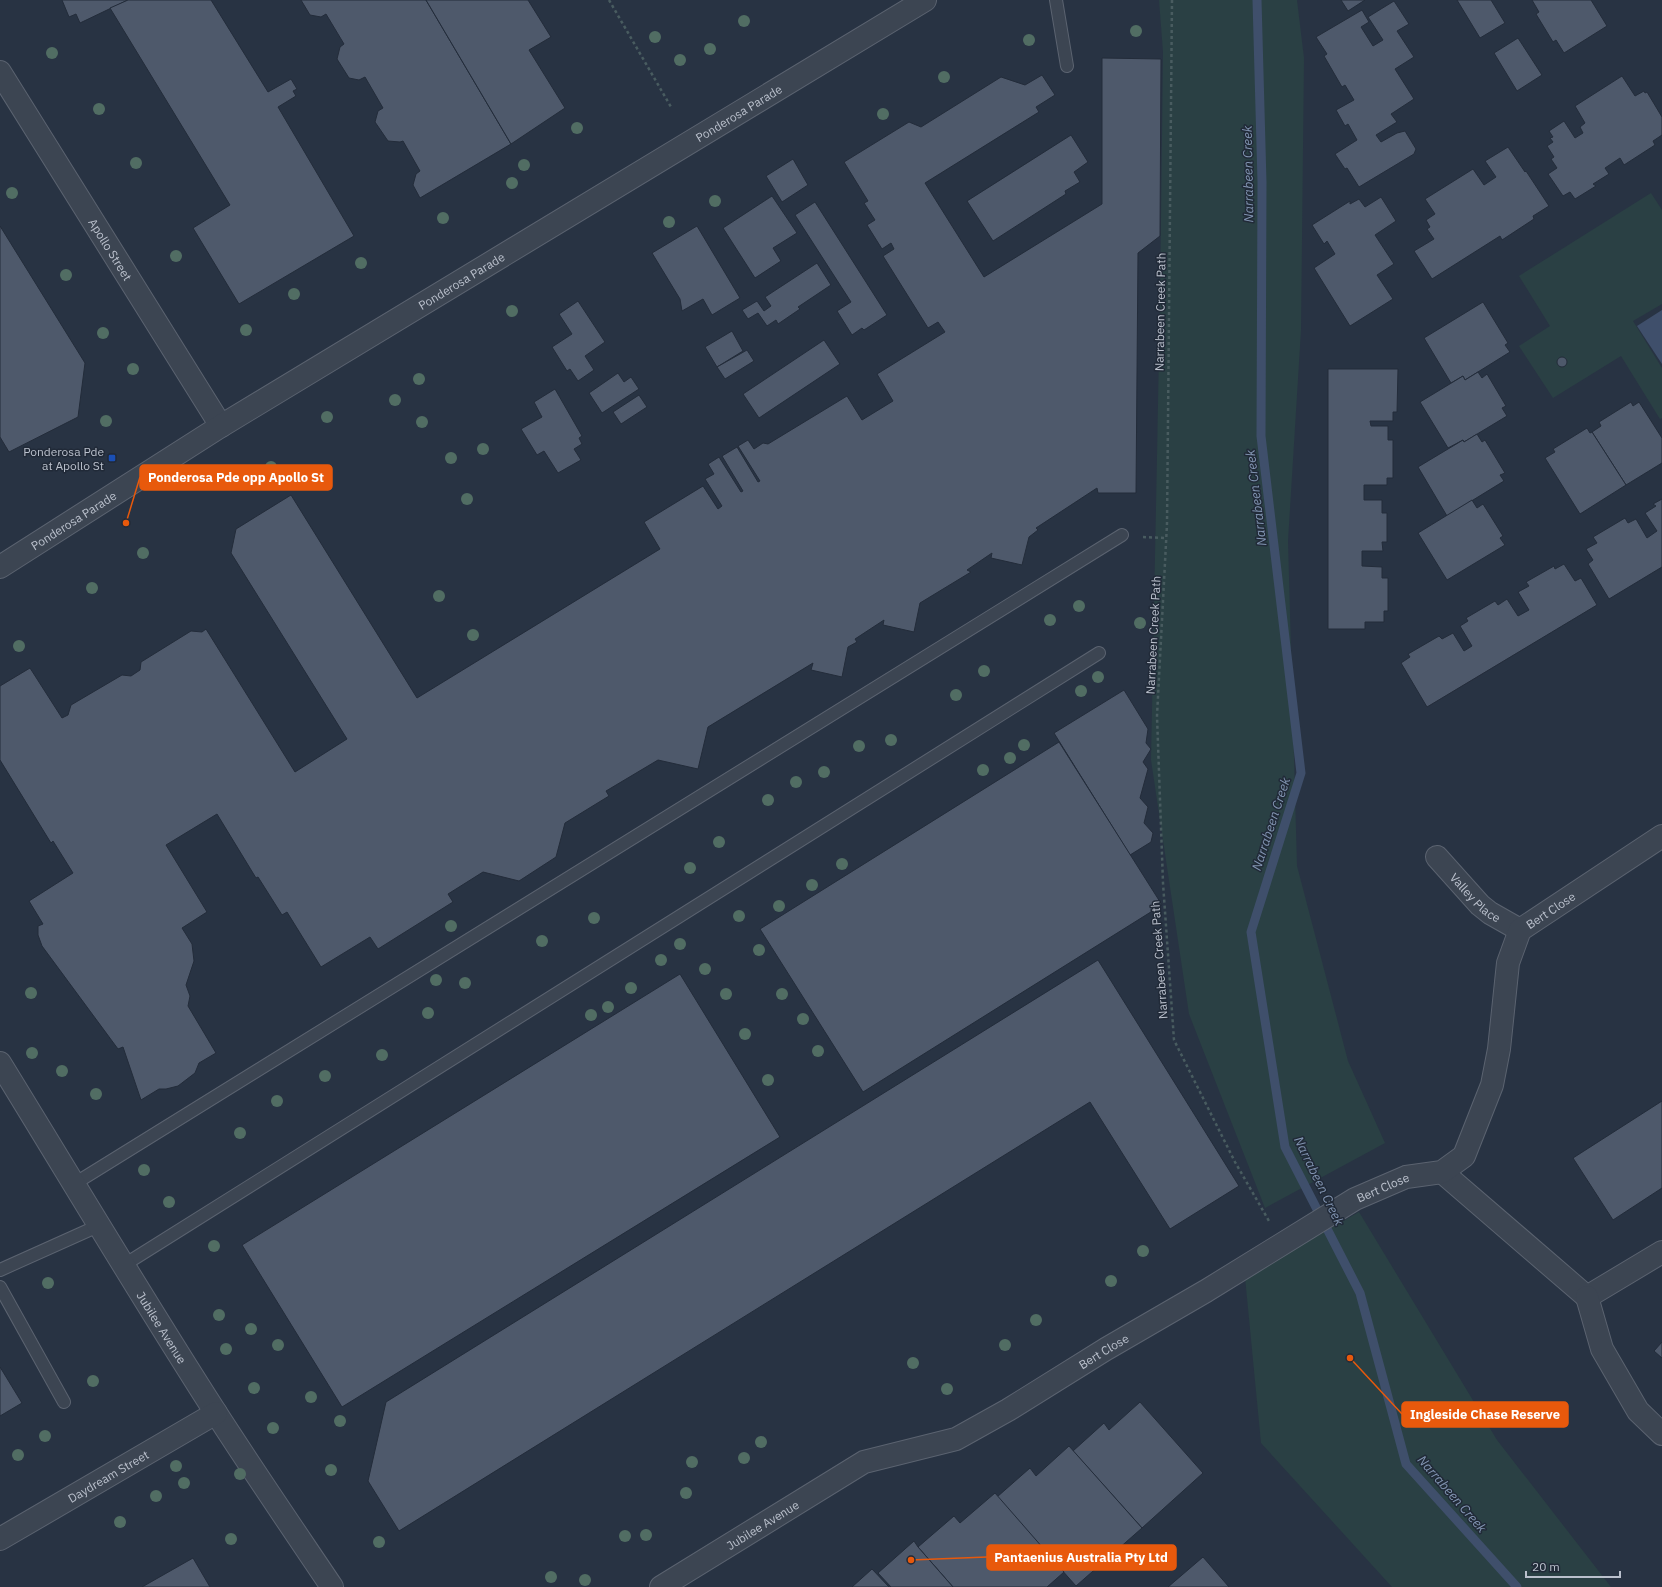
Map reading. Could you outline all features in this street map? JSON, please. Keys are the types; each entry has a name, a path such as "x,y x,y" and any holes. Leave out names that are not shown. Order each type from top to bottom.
{"street":[{"name":"Ponderosa Parade","path":"0,566 221,426 925,0"},
{"name":"Apollo Street","path":"0,72 221,426"},
{"name":"Bert Close","path":"864,1462 956,1439 1008,1410 1106,1349 1356,1199 1406,1177 1442,1172 1464,1156 1492,1085 1499,1049 1508,962 1520,930 1662,836"},
{"name":"Valley Place","path":"1438,856 1480,905 1490,913 1520,930"},
{"name":"Jubilee Avenue","path":"0,1063 98,1226 216,1413 332,1587"},
{"path":"1442,1172 1587,1297 1602,1349 1638,1411 1662,1434"},
{"path":"1587,1297 1662,1252"},
{"name":"Daydream Street","path":"0,1539 216,1413"},
{"name":"Jubilee Avenue","path":"661,1587 864,1462"}],"lane":[{"path":"1056,0 1067,66"},
{"path":"74,1184 1122,535"},
{"path":"124,1265 1099,653"},
{"path":"0,1270 98,1226"},
{"path":"0,1287 64,1402"}],"path":[{"path":"609,0 671,107"},
{"name":"Narrabeen Creek Path","path":"1172,0 1167,524 1158,716 1163,883 1174,1040 1235,1162 1282,1244"}],"green space":[{"path":"1159,0 1297,0 1304,58 1301,330 1288,541 1297,866 1348,1061 1385,1143 1265,1208 1189,1014 1151,760 1160,303 1163,52"},
{"path":"1651,193 1662,210 1662,304 1633,321 1662,368 1662,418 1660,419 1621,356 1553,398 1519,346 1550,326 1519,276"},
{"path":"1359,1212 1497,1440 1611,1587 1392,1587 1261,1443 1245,1277"}],"water":[{"path":"1662,310 1662,364 1637,326"}],"building":[{"path":"62,0 128,0 80,23 76,14 69,17"},
{"path":"128,0 211,0 268,92 291,79 297,89 293,91 296,96 278,107 354,236 239,304 193,228 230,205 110,8"},
{"path":"301,0 426,0 511,144 420,198 413,185 416,174 420,171 403,141 388,141 375,122 378,111 383,108 365,77 359,80 349,78 337,59 340,47 344,44 326,14 321,17 310,15"},
{"path":"426,0 528,0 551,37 529,50 565,108 511,144"},
{"path":"1341,0 1365,0 1348,11"},
{"path":"1457,0 1491,0 1505,23 1480,38"},
{"path":"1532,0 1591,0 1607,26 1564,53 1556,40 1553,42 1536,14 1539,12"},
{"path":"1394,1 1409,24 1397,31 1414,57 1395,69 1414,99 1391,114 1397,122 1376,135 1381,142 1397,133 1405,131 1416,149 1414,154 1359,187 1347,168 1345,169 1335,154 1357,140 1348,124 1345,126 1336,110 1354,100 1345,85 1342,87 1324,56 1327,54 1316,37 1362,10 1369,22 1361,27 1373,46 1383,40 1368,17"},
{"path":"1518,38 1542,75 1517,91 1494,53"},
{"path":"1102,58 1161,59 1160,236 1138,253 1136,493 1098,493 1097,488 1036,528 1038,530 1029,537 1022,565 991,558 992,553 967,570 971,572 920,603 914,632 883,625 884,620 855,639 857,642 848,647 842,677 811,670 813,663 708,727 698,769 658,760 606,791 609,796 565,823 556,857 519,881 483,872 448,894 453,902 378,949 370,937 321,967 287,912 282,915 258,877 256,878 217,814 166,845 207,912 182,928 192,944 194,961 186,985 190,996 188,1006 216,1053 199,1063 195,1073 178,1086 159,1089 141,1100 123,1047 118,1049 42,946 38,935 38,926 43,924 29,901 73,873 53,841 51,843 0,760 0,686 30,668 62,718 68,715 71,705 122,675 131,676 140,670 141,662 191,631 202,632 206,629 295,772 347,739 231,553 236,529 291,495 417,698 660,549 644,522 703,486 718,509 722,506 705,479 714,474 708,464 719,457 741,492 743,491 722,456 737,447 758,482 760,481 738,446 748,440 754,449 763,443 768,444 847,396 862,420 893,401 877,374 945,332 938,322 928,328 883,256 894,249 891,243 882,249 867,225 875,220 864,203 868,201 844,162 909,122 921,127 1001,77 1025,85 1042,75 1055,95 1036,107 1039,112 925,183 984,277 1102,204"},
{"path":"1622,76 1635,96 1644,91 1645,93 1647,92 1662,117 1662,135 1653,141 1655,145 1624,165 1620,158 1605,168 1609,174 1593,184 1596,186 1575,199 1570,192 1563,196 1548,174 1557,168 1551,159 1554,157 1547,146 1553,142 1550,138 1553,137 1549,131 1564,121 1575,138 1583,133 1580,127 1585,123 1575,106"},
{"path":"1071,135 1088,162 1074,172 1080,182 1065,191 1066,194 993,241 967,201"},
{"path":"1508,147 1549,206 1533,216 1534,219 1502,240 1500,236 1432,279 1414,251 1434,239 1427,229 1430,227 1426,220 1435,214 1425,199 1473,169 1484,185 1496,177 1485,161"},
{"path":"793,159 808,185 782,202 766,176"},
{"path":"772,196 797,233 773,248 781,261 755,278 723,228"},
{"path":"1381,197 1396,221 1375,235 1394,264 1377,275 1393,299 1350,326 1314,268 1335,254 1327,241 1324,244 1312,225 1350,201 1350,204 1359,199 1365,207"},
{"path":"815,202 887,315 864,330 862,328 852,335 837,311 851,302 795,215"},
{"path":"0,226 85,363 78,417 9,452 0,437"},
{"path":"697,226 740,298 712,315 703,299 682,311 680,299 652,253"},
{"path":"817,263 831,285 798,307 800,309 778,324 776,320 767,326 758,313 748,319 742,310 757,301 764,311 771,306 765,297"},
{"path":"578,301 605,342 585,356 594,370 578,381 570,369 567,371 552,347 572,334 559,314"},
{"path":"1483,302 1508,343 1505,345 1510,352 1465,380 1463,376 1451,383 1424,338"},
{"path":"732,331 743,351 717,367 705,347"},
{"path":"824,340 840,364 759,418 743,394"},
{"path":"747,350 754,361 725,379 717,367"},
{"path":"1562,357 1567,362 1562,367 1557,362"},
{"path":"1328,369 1398,369 1397,412 1393,412 1393,421 1370,421 1371,426 1388,426 1388,440 1393,440 1393,478 1387,478 1387,485 1364,485 1364,500 1382,500 1382,513 1387,513 1387,542 1382,542 1383,551 1362,551 1362,566 1382,567 1382,578 1388,578 1388,611 1384,611 1384,622 1365,622 1365,629 1328,629"},
{"path":"1478,372 1482,378 1487,374 1506,406 1502,408 1507,416 1464,442 1463,440 1448,448 1420,402 1463,376 1465,380"},
{"path":"618,373 624,382 631,377 639,389 602,413 589,393"},
{"path":"555,389 582,436 579,438 582,444 574,449 581,460 558,473 544,451 537,455 521,429 542,417 534,402"},
{"path":"639,395 647,407 621,424 613,412"},
{"path":"1631,402 1633,406 1639,402 1662,438 1662,463 1626,485 1592,432 1601,426 1599,422"},
{"path":"1587,428 1590,433 1592,432 1626,485 1580,514 1545,458 1555,452 1553,449"},
{"path":"1477,434 1482,442 1485,440 1505,473 1500,475 1504,481 1447,516 1418,467 1463,440 1464,442"},
{"path":"1662,499 1662,567 1609,599 1588,564 1593,560 1586,549 1597,543 1593,537 1625,518 1628,523 1636,519 1647,538 1657,531 1645,513 1656,506 1653,504"},
{"path":"1472,500 1477,508 1483,504 1503,536 1500,538 1505,545 1447,580 1418,533"},
{"path":"1564,564 1575,581 1581,578 1597,605 1427,707 1401,663 1410,657 1408,654 1439,636 1442,639 1453,633 1464,651 1472,646 1460,626 1468,621 1466,618 1495,601 1498,605 1507,599 1518,616 1529,610 1518,592 1529,586 1526,582 1554,566 1555,569"},
{"path":"1124,690 1148,729 1146,743 1151,749 1143,762 1148,769 1140,798 1148,807 1144,823 1153,833 1151,842 1130,855 1054,733"},
{"path":"1059,742 1162,905 863,1092 760,929"},
{"path":"1098,960 1239,1186 1170,1229 1090,1102 399,1531 368,1481 386,1402"},
{"path":"680,974 780,1137 342,1407 242,1245"},
{"path":"1662,1101 1662,1188 1613,1220 1573,1158"},
{"path":"1662,1342 1662,1358 1654,1351"},
{"path":"0,1367 22,1403 0,1416"},
{"path":"1140,1402 1203,1473 1142,1528 1073,1451 1104,1423 1109,1430"},
{"path":"1069,1446 1142,1528 1076,1586 997,1497 1030,1468 1036,1476"},
{"path":"995,1493 1064,1572 1047,1587 953,1587 918,1547 954,1516 960,1523"},
{"path":"914,1541 953,1587 891,1587 878,1573"},
{"path":"1203,1557 1229,1587 1168,1587"},
{"path":"193,1558 210,1587 142,1587"},
{"path":"872,1569 889,1587 852,1587"}],"waterway":[{"name":"Narrabeen Creek","path":"1257,0 1262,182 1261,436 1301,773 1251,932 1285,1147 1360,1293 1406,1464 1517,1587"}],"place":[{"name":"Ponderosa Pde at Apollo St","path":"112,458"},
{"name":"Ponderosa Pde opp Apollo St","path":"126,523"},
{"name":"Ingleside Chase Reserve","path":"1350,1358"},
{"name":"Pantaenius Australia Pty Ltd","path":"911,1560"}]}
